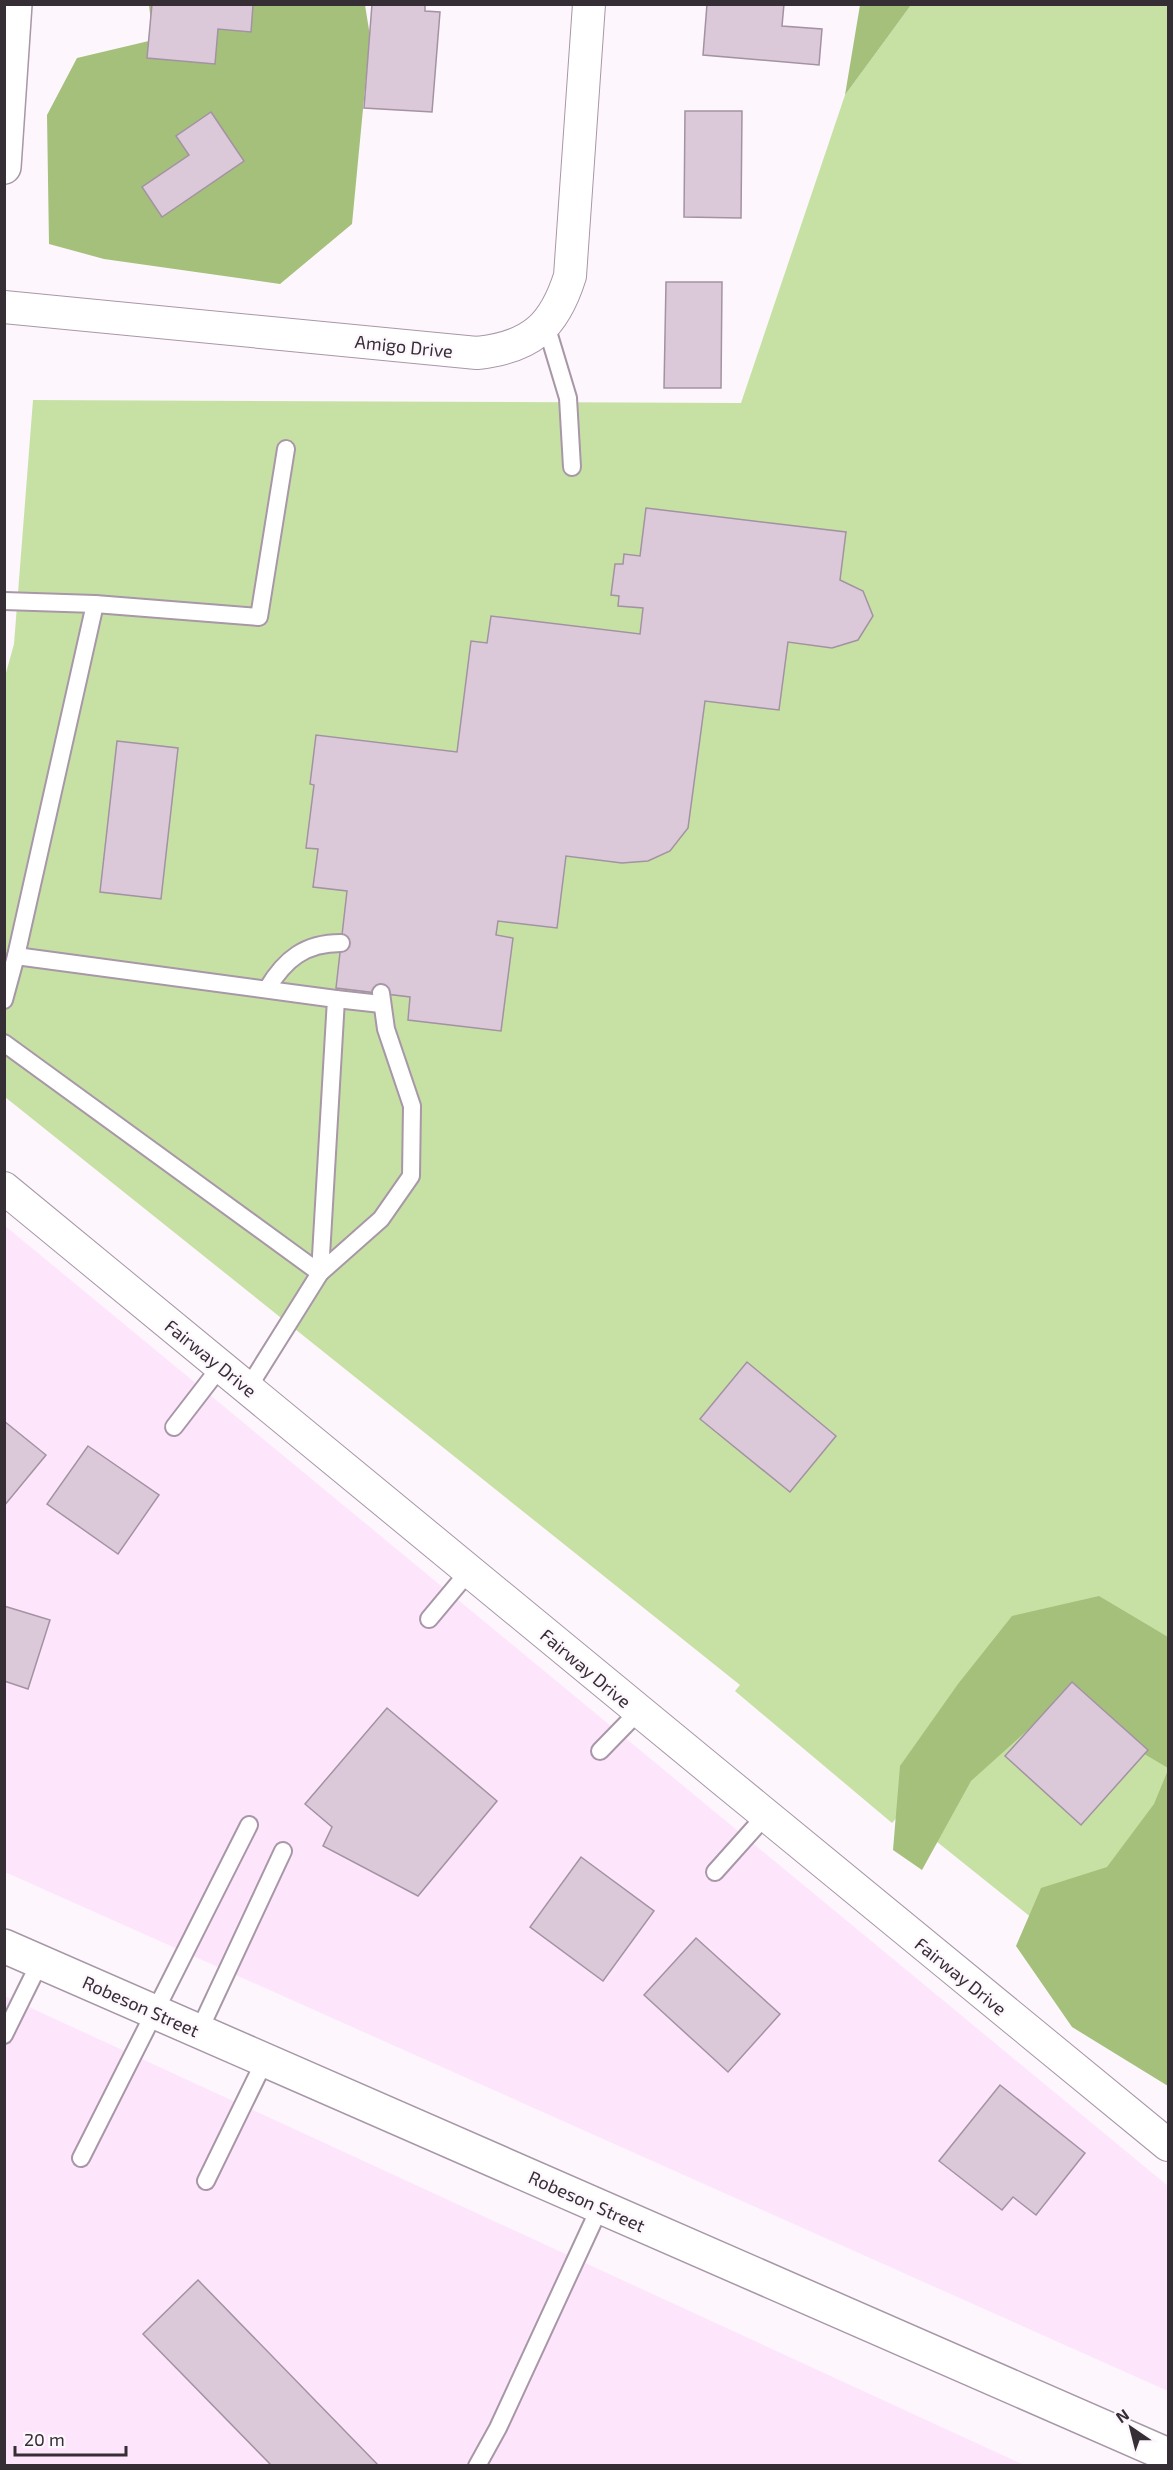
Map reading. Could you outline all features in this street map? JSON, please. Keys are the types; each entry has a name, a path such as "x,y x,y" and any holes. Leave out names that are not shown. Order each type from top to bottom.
{"main road":[{"path":"4,166 15,4"},
{"name":"Robeson Street","path":"4,1946 266,2058 600,2207 1168,2455"}],"street":[{"name":"Amigo Drive","path":"4,307 477,353 502,350 526,341 546,325 561,305 570,276 589,4"},
{"name":"Fairway Drive","path":"8,1199 248,1388 470,1570 638,1712 1168,2145"}],"lane":[{"path":"546,325 568,399 572,467"},
{"path":"4,601 95,604 259,617 286,449"},
{"path":"4,1000 16,956 95,604"},
{"path":"267,989 279,968 297,954 322,943 341,943"},
{"path":"16,956 336,999 381,999 386,1029 412,1106 411,1176 381,1219 320,1273 248,1388"},
{"path":"320,1273 336,999"},
{"path":"4,1043 320,1273"},
{"path":"174,1427 221,1366"},
{"path":"429,1619 470,1570"},
{"path":"600,1751 638,1712"},
{"path":"715,1872 765,1816"},
{"path":"81,2158 249,1825"},
{"path":"200,2031 283,1851"},
{"path":"4,2035 40,1962"},
{"path":"206,2181 266,2058"},
{"path":"477,2466 503,2418 600,2207"}],"shaded area":[{"path":"4,1225 1168,2186 1168,2391 5,1872"},
{"path":"5,1996 1024,2465 5,2465"}],"green space":[{"path":"149,5 365,5 370,36 352,224 280,284 104,259 49,244 47,115 77,58 153,40"},
{"path":"860,5 911,5 845,95"},
{"path":"911,5 1168,5 1168,2027 901,1813 892,1823 735,1691 740,1685 5,1097 4,680 14,644 33,400 741,403 845,95"},
{"path":"1099,1596 1168,1637 1168,1768 1075,1713 1031,1727 971,1781 922,1870 893,1850 900,1766 958,1684 1012,1616"},
{"path":"1168,1770 1168,2086 1072,2027 1016,1946 1041,1888 1107,1867 1154,1804"}],"building":[{"path":"152,4 253,5 251,32 218,29 215,64 147,58"},
{"path":"372,4 425,4 425,11 440,12 432,112 364,108"},
{"path":"707,4 784,4 782,26 822,29 819,65 703,55"},
{"path":"685,111 742,111 741,218 684,217"},
{"path":"211,112 244,161 162,217 142,187 189,155 176,136"},
{"path":"666,282 722,282 721,388 664,388"},
{"path":"646,508 846,532 840,580 863,591 873,616 858,640 832,648 788,642 779,710 705,701 688,828 670,851 648,861 622,863 566,856 557,928 498,921 496,935 513,938 501,1031 408,1020 410,997 336,988 347,891 313,887 318,849 306,848 314,785 310,784 316,735 457,752 471,641 487,643 491,616 640,634 643,608 618,606 619,596 611,595 615,564 623,564 624,554 640,556"},
{"path":"117,741 178,748 161,899 100,892"},
{"path":"747,1362 836,1436 790,1492 700,1419"},
{"path":"4,1421 46,1455 4,1506"},
{"path":"88,1446 159,1495 118,1554 47,1504"},
{"path":"4,1606 50,1620 28,1689 4,1681"},
{"path":"1072,1682 1148,1750 1081,1825 1005,1756"},
{"path":"387,1708 497,1801 418,1896 323,1846 332,1827 305,1804"},
{"path":"581,1857 654,1911 603,1981 530,1927"},
{"path":"696,1938 780,2014 728,2072 644,1995"},
{"path":"1000,2085 1085,2153 1036,2215 1013,2197 1002,2210 939,2161"},
{"path":"198,2280 379,2466 272,2466 143,2334"}]}
